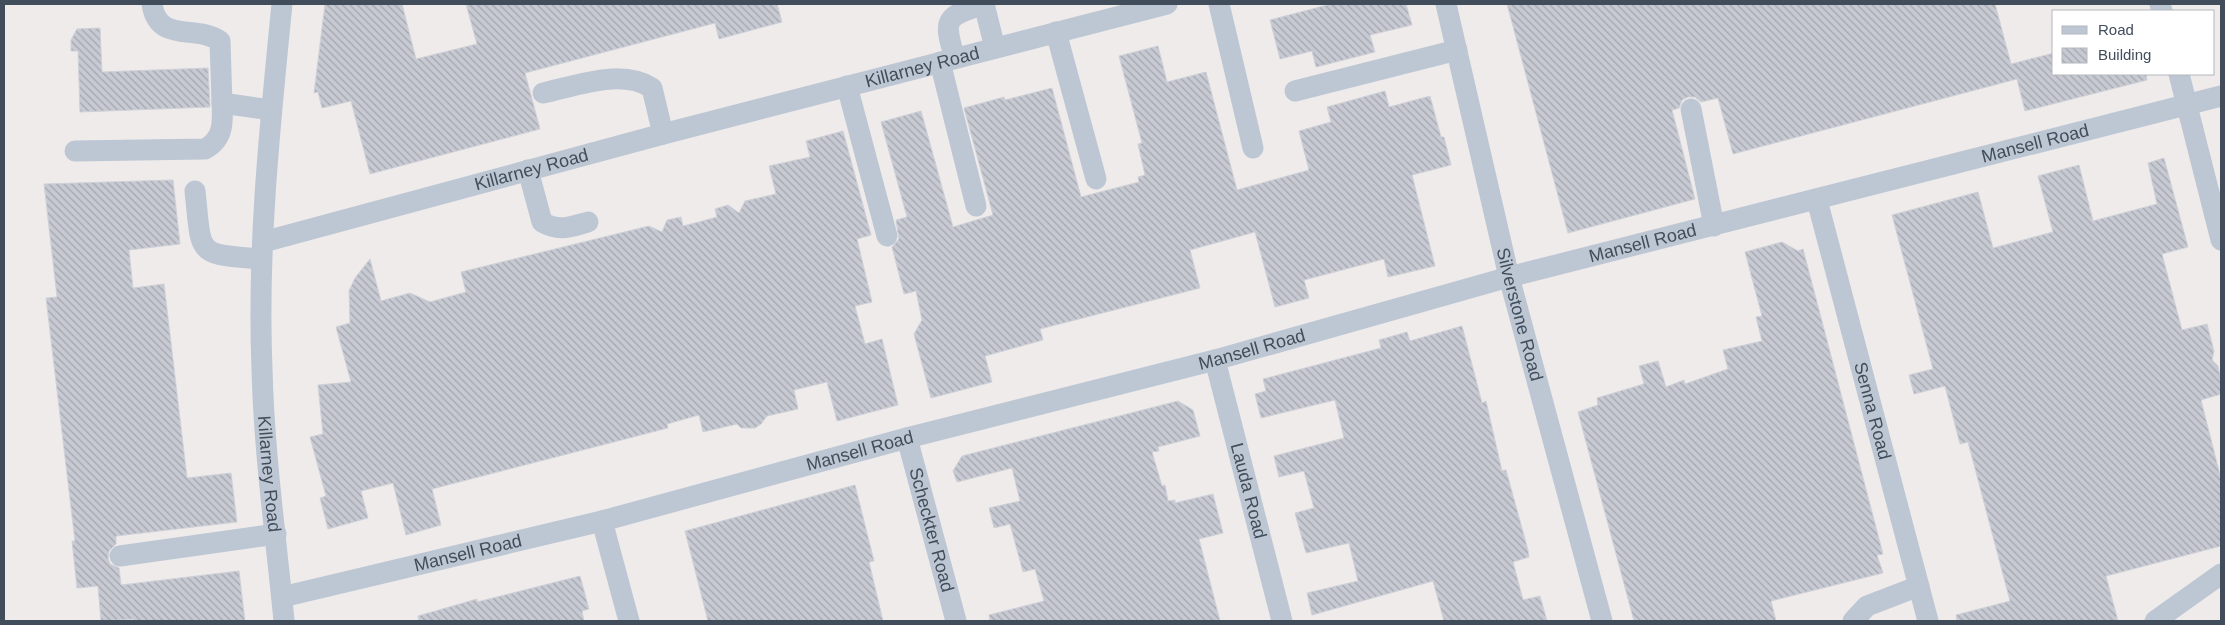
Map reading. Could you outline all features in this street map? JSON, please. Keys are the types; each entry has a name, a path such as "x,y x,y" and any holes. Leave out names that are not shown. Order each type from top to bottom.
{"street":[{"path":"75,151 205,149 214,144 220,137 222,103 220,41 209,35 173,30 165,27 156,17 152,4"},
{"path":"195,191 198,228 203,246 212,254 223,256 262,251 282,4"},
{"path":"976,206 947,60 950,20 954,14 984,4 995,48"},
{"name":"Killarney Road","path":"284,621 269,480 262,370 262,251 528,170 1167,4"},
{"path":"1219,4 1253,148"},
{"name":"Silverstone Road","path":"1446,4 1509,278 1602,621"},
{"path":"1056,32 1096,179"},
{"path":"1296,91 1457,50"},
{"path":"2179,75 2221,240"},
{"path":"543,93 611,80 633,79 644,82 652,88 663,134"},
{"path":"847,86 887,236"},
{"name":"Mansell Road","path":"282,597 602,521 907,438 1215,360 1509,278 2221,96"},
{"path":"222,103 272,110"},
{"path":"1691,109 1714,226"},
{"path":"528,170 542,222 552,228 564,229 588,222"},
{"name":"Senna Road","path":"1817,200 1928,621"},
{"name":"Lauda Road","path":"1215,360 1282,621"},
{"name":"Scheckter Road","path":"907,438 956,621"},
{"path":"602,521 629,621"},
{"path":"120,556 276,534"},
{"path":"2155,621 2221,574"},
{"path":"1853,621 1867,606 1919,586"}],"building":[{"path":"325,4 402,4 416,59 477,44 466,4 777,4 782,22 719,39 715,23 525,73 540,129 370,174 351,101 322,108 318,92 314,93"},
{"path":"1331,4 1406,4 1412,25 1370,35 1375,52 1316,67 1312,51 1280,59 1270,20"},
{"path":"1507,4 1995,4 2011,64 2052,54 2052,75 2146,75 2147,80 2025,111 2017,79 1733,154 1718,98 1701,102 1695,97 1688,97 1682,100 1679,108 1672,110 1695,199 1568,233"},
{"path":"100,28 102,72 208,68 210,107 80,112 78,51 71,51 71,40 77,29"},
{"path":"1158,46 1167,82 1206,72 1237,190 1309,170 1299,131 1331,122 1327,107 1385,91 1389,107 1430,96 1451,165 1412,175 1435,266 1388,277 1384,259 1304,280 1309,298 1275,307 1255,232 1190,250 1200,288 1040,329 1043,340 985,356 992,382 931,398 914,334 922,320 916,291 904,294 892,247 899,239 896,220 907,217 881,122 921,111 953,227 993,215 964,108 1004,97 1005,100 1052,88 1081,197 1139,182 1138,177 1145,175 1138,144 1142,143 1119,56"},
{"path":"843,131 871,235 857,239 872,302 855,306 865,344 882,339 898,405 837,421 827,382 794,390 798,409 767,416 755,428 741,428 737,424 703,432 699,415 667,424 668,428 432,489 441,525 406,535 393,483 361,491 368,518 328,529 320,498 326,496 310,437 323,434 318,385 351,382 336,327 350,323 349,291 355,278 370,259 381,301 410,293 430,302 466,292 461,272 649,226 662,232 667,220 681,217 683,226 717,217 715,209 728,205 739,213 745,201 776,194 769,166 810,157 806,141"},
{"path":"2164,158 2188,247 2162,254 2182,330 2207,324 2214,351 2212,360 2218,366 2221,380 2221,394 2201,400 2221,479 2221,546 2106,576 2118,621 1957,621 1956,615 2010,601 1968,442 1960,444 1945,386 1914,394 1909,375 1933,369 1892,215 1978,192 1993,248 2053,232 2038,176 2079,165 2093,221 2157,204 2148,163"},
{"path":"173,180 180,244 129,250 133,288 164,284 187,478 231,473 237,522 116,536 116,544 109,551 108,558 110,564 119,568 121,585 239,571 245,621 134,621 133,619 101,621 98,586 77,588 72,541 75,541 46,298 57,297 44,184"},
{"path":"1782,242 1798,251 1803,249 1883,554 1877,555 1883,573 1771,601 1776,621 1634,621 1578,412 1598,405 1597,398 1644,384 1639,366 1658,361 1666,387 1684,380 1685,384 1728,369 1723,350 1762,341 1756,317 1762,316 1745,252"},
{"path":"1462,326 1482,403 1486,401 1502,471 1506,470 1528,550 1529,557 1513,562 1523,600 1540,596 1547,621 1444,621 1433,581 1312,615 1307,593 1358,581 1349,543 1306,553 1295,513 1314,508 1304,471 1279,477 1274,456 1344,438 1335,400 1261,418 1255,394 1266,391 1263,379 1381,348 1379,340 1407,332 1410,341"},
{"path":"1178,401 1193,410 1200,436 1158,447 1159,451 1152,452 1162,486 1165,485 1168,501 1175,500 1175,503 1213,494 1223,533 1199,539 1220,621 990,621 989,615 1044,601 1035,569 1023,572 1010,524 994,528 989,508 1020,501 1012,468 957,482 953,471 962,456"},
{"path":"855,485 874,561 869,562 883,621 708,621 685,531"},
{"path":"580,576 589,609 582,611 584,621 419,621 418,616 477,599 477,602"}]}
